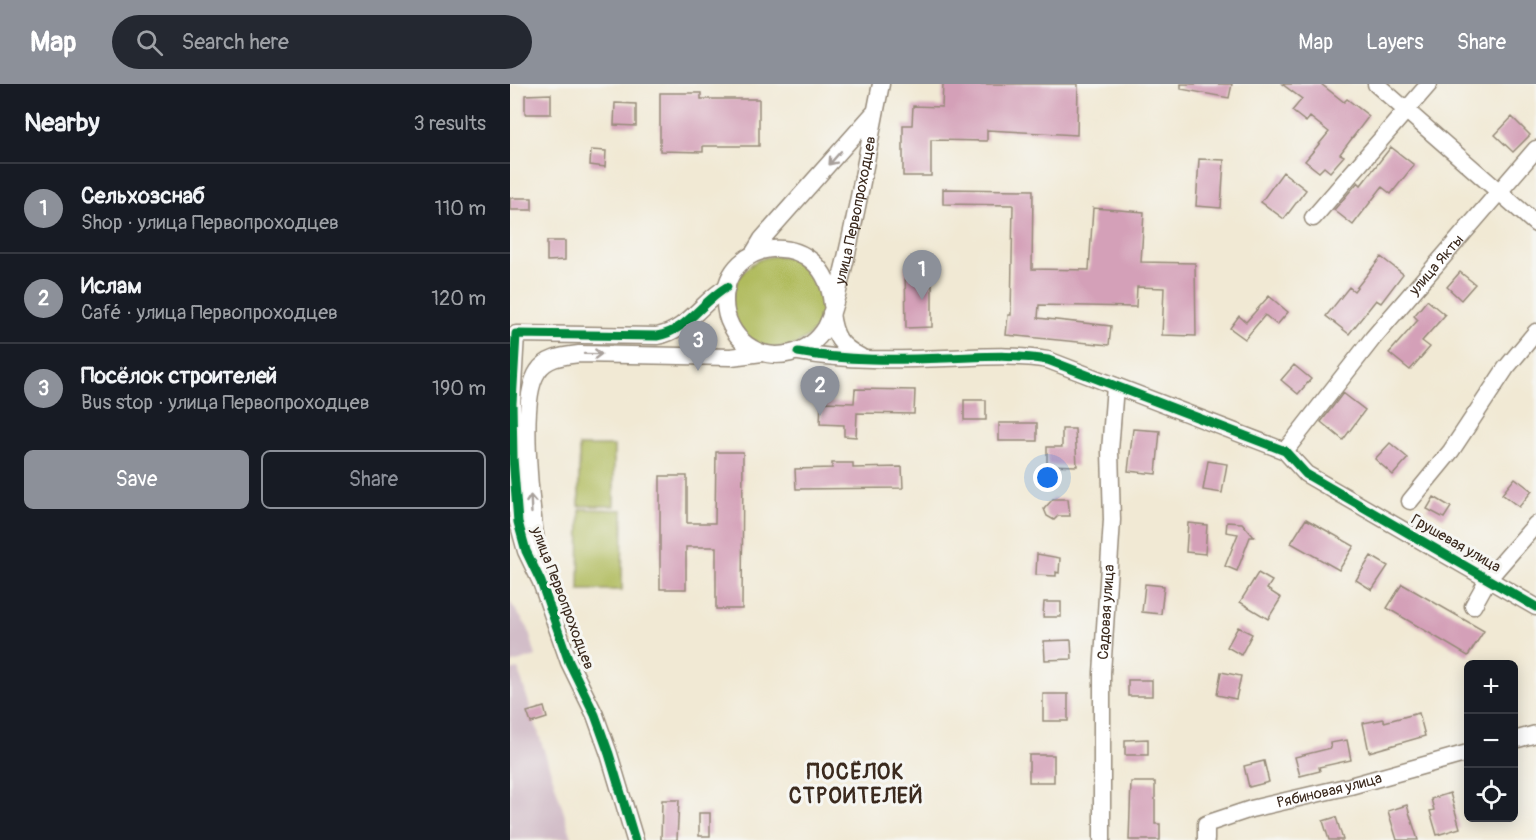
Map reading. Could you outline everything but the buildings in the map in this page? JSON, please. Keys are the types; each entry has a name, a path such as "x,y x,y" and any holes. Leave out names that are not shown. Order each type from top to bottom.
{"street":[{"name":"улица Первопроходцев","path":"541,582 531,510 529,442 529,396 538,370 557,357 579,354 731,357 762,353 783,355 798,352 820,336 832,309 872,138 873,114 881,84"},
{"path":"1376,84 1536,224"},
{"path":"1313,218 1430,84"},
{"name":"улица Первопроходцев","path":"635,840 595,715 569,662 541,582 526,551 518,522 512,436 513,334 657,336 670,334 683,326 709,298 727,287 737,268 753,254 762,239 873,114"},
{"name":"улица Якты","path":"1285,451 1373,338 1536,149"},
{"name":"улица Первопроходцев","path":"753,254 768,249 785,248 808,257 825,274 831,289 832,309"},
{"path":"727,287 726,308 731,327 739,338 762,353"},
{"path":"832,309 837,339 846,349 862,358"},
{"name":"Грушевая улица","path":"1410,501 1451,451 1506,368 1536,332"},
{"path":"798,352 862,358 1024,356 1048,360 1285,451"},
{"name":"Садовая улица","path":"1102,840 1102,673 1112,520 1110,451 1114,386"},
{"name":"Грушевая улица","path":"1285,451 1306,474 1536,607"},
{"name":"Грушевая улица","path":"1473,606 1488,579 1536,524"},
{"path":"1518,739 1536,734"},
{"name":"Рябиновая улица","path":"1206,840 1206,824 1251,809 1350,786 1464,754"}],"shaded area":[{"path":"510,602 528,628 536,656 510,664"},
{"path":"518,669 572,838 510,840 510,671"}],"green space":[{"path":"778,256 796,259 811,269 821,284 824,302 821,320 811,335 796,345 778,348 760,345 745,335 735,320 732,302 735,284 745,269 760,259"},
{"path":"579,446 614,446 614,506 579,506"},
{"path":"580,509 623,510 622,590 579,590"}],"cycle path":[{"path":"635,840 595,715 569,662 541,582 526,551 518,522 512,403 516,334 657,336 677,328 727,287"},
{"path":"798,352 872,359 997,356 1048,360 1285,451 1306,474 1536,607"}],"place":[{"name":"Сельхозснаб","path":"922,300"},
{"name":"Посёлок строителей","path":"698,371"},
{"name":"Ислам","path":"820,416"}],"district":[{"name":"ПОСЁЛОК СТРОИТЕЛЕЙ","path":"856,784"}]}
